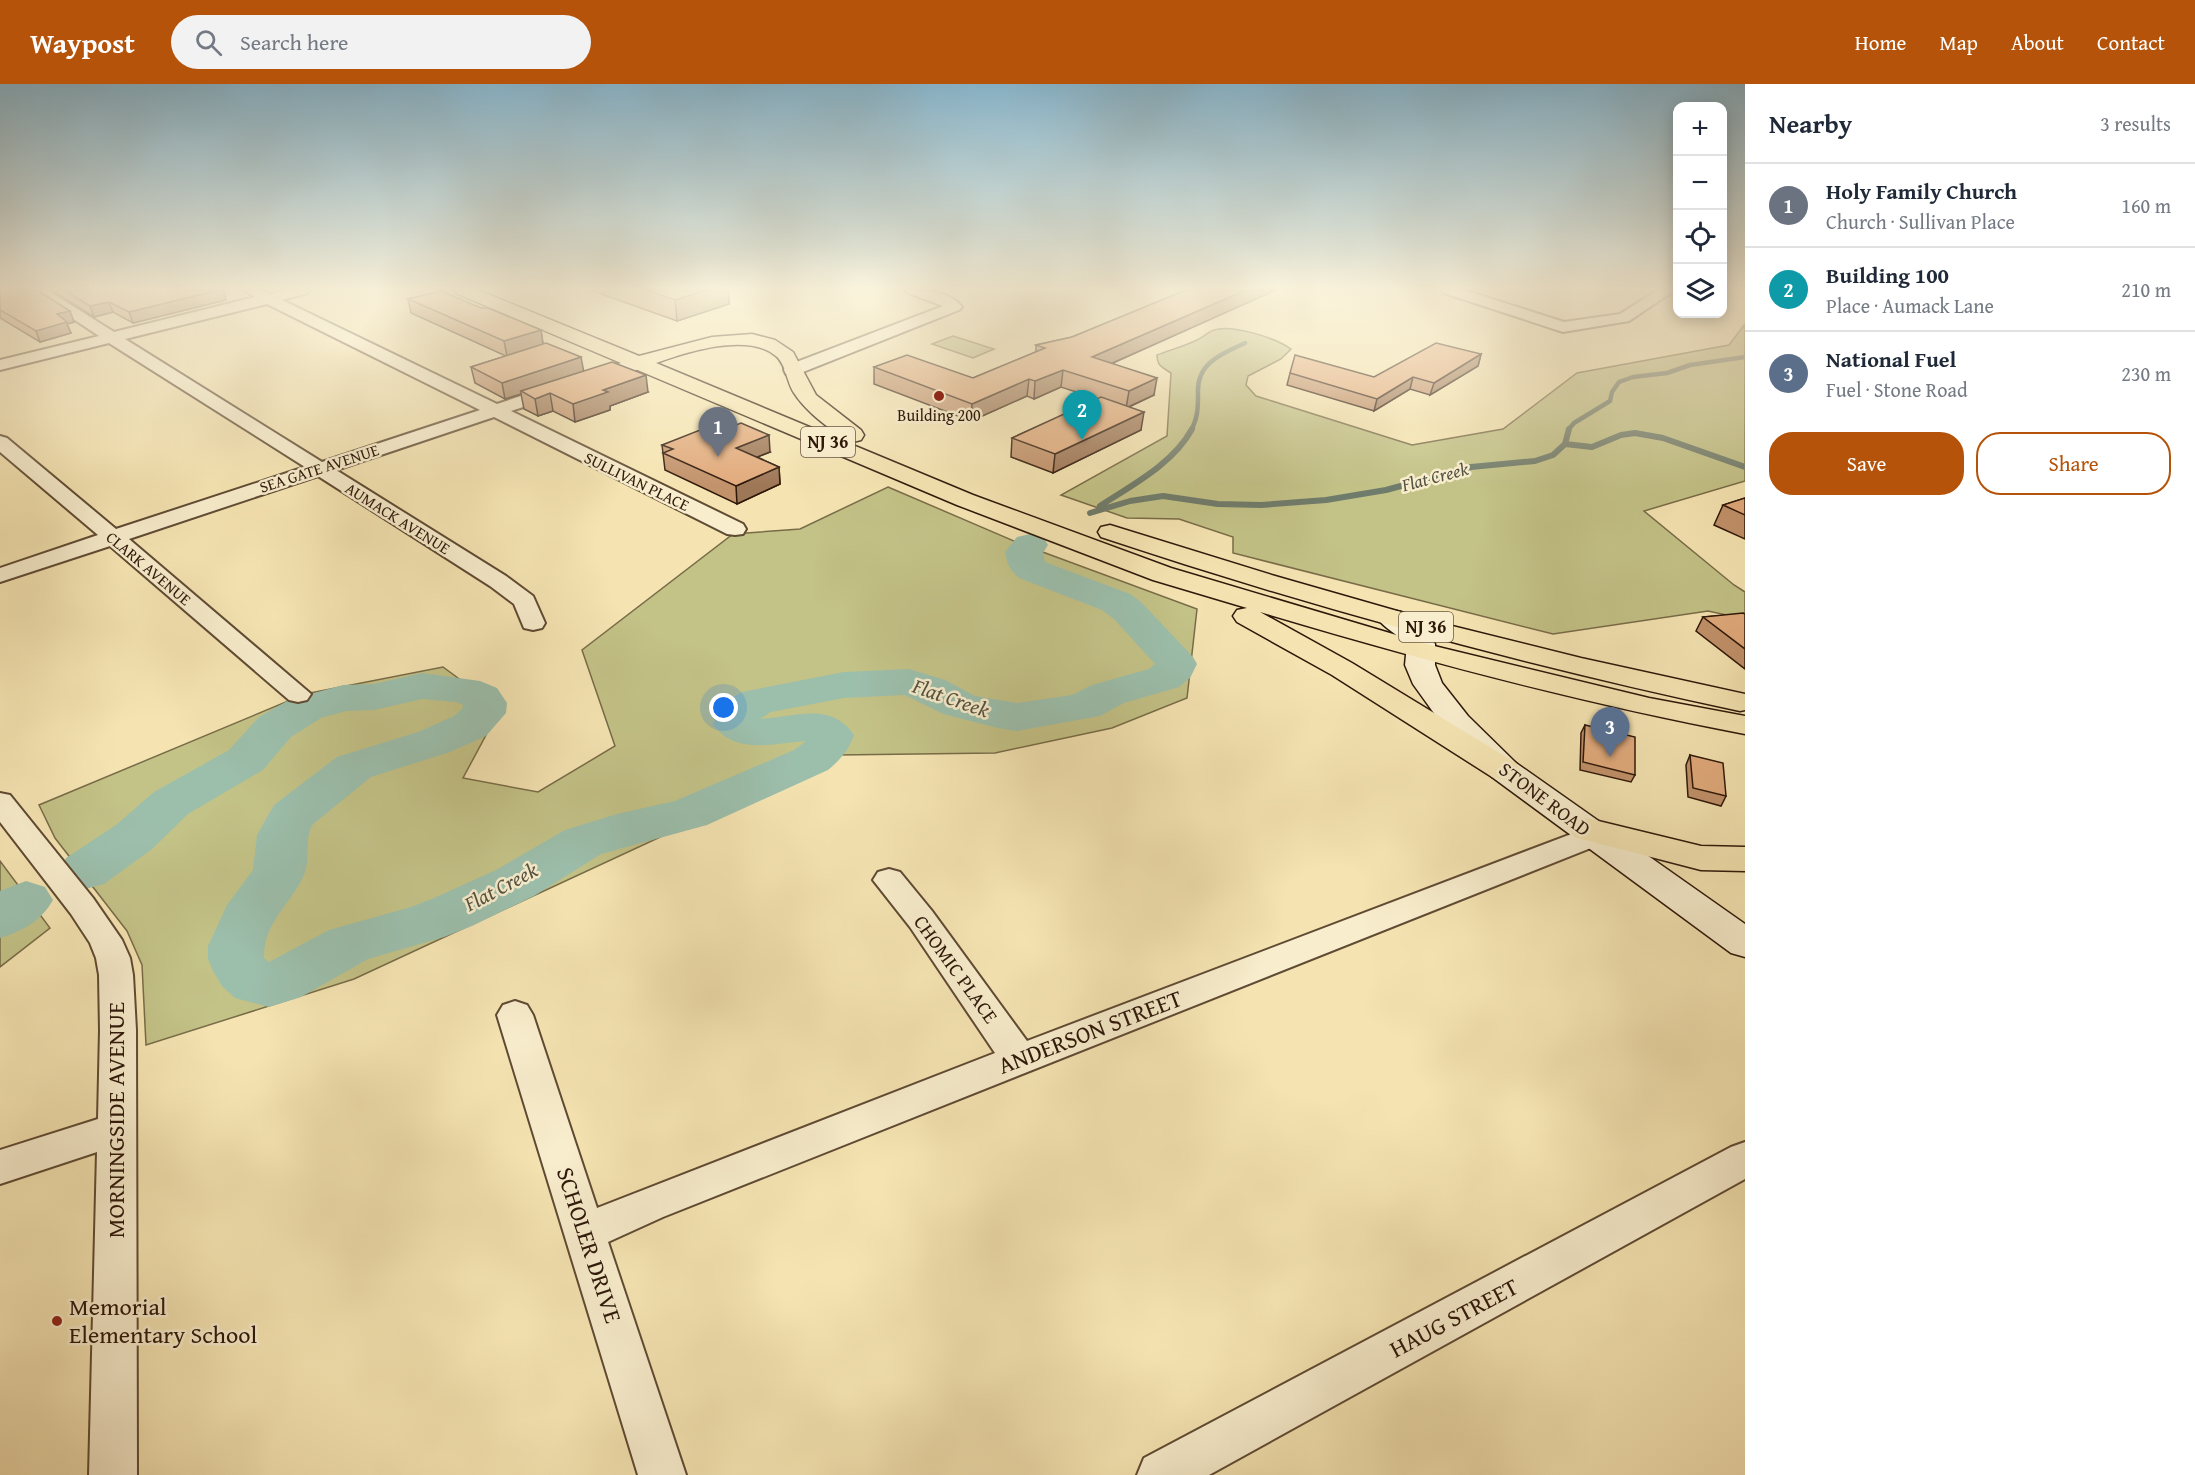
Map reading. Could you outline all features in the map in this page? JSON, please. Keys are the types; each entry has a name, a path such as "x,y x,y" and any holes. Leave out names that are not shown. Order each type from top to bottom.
{"highway":[{"name":"NJ 36","path":"620,355 1016,521 1101,541 1538,656 1745,703"},
{"name":"NJ 36","path":"660,355 854,435 1041,508 1162,574 1421,651 1649,707 1745,725"},
{"path":"639,363 660,355"},
{"path":"780,355 789,362 808,399 854,435"},
{"path":"1162,574 1294,641 1504,770"},
{"path":"1649,707 1745,746"},
{"path":"1590,832 1701,858 1745,859"}],"main road":[{"name":"STONE ROAD","path":"1391,618 1415,636 1420,644 1420,665 1428,684 1457,723 1504,770 1745,943"}],"street":[{"path":"0,365 40,355"},
{"name":"AUMACK AVENUE","path":"140,355 498,581 525,601 533,623"},
{"name":"SULLIVAN PLACE","path":"382,355 735,529"},
{"path":"789,362 817,355"},
{"name":"SEA GATE AVENUE","path":"0,575 318,467 639,363"},
{"name":"CLARK AVENUE","path":"0,442 298,694"},
{"name":"MORNINGSIDE AVENUE","path":"0,802 105,940 113,958 116,975 117,1129 113,1475"},
{"name":"ANDERSON STREET","path":"586,1232 660,1200 1020,1060 1590,832"},
{"name":"CHOMIC PLACE","path":"889,880 921,919 1020,1060"},
{"name":"SCHOLER DRIVE","path":"515,1015 662,1475"},
{"path":"0,1167 117,1129"},
{"name":"HAUG STREET","path":"1161,1475 1745,1160"}],"shaded area":[{"path":"964,355 980,355 973,358"},
{"path":"1157,355 1285,355 1248,376 1246,385 1256,396 1412,445 1503,429 1577,373 1675,355 1745,355 1745,481 1644,511 1745,592 1745,619 1708,611 1553,634 1233,553 1233,537 1179,519 1127,518 1061,495 1167,436 1171,373 1159,364"},
{"path":"888,487 1021,544 1197,609 1187,698 1112,728 995,753 837,755 354,979 146,1045 142,965 127,931 55,838 39,805 305,694 443,667 500,709 463,778 538,792 615,746 582,650 733,534 800,529"},
{"path":"0,861 50,928 0,967"}],"building":[{"path":"509,355 576,355 581,357 502,383 471,367"},
{"path":"907,355 973,378 1028,355 1097,355 1092,357 1157,378 1129,391 1063,370 1035,381 1029,379 972,404 874,367"},
{"path":"1295,355 1374,377 1414,355 1480,355 1434,383 1413,377 1377,399 1290,373"},
{"path":"612,362 646,375 603,390 608,392 573,404 550,393 535,399 521,391"},
{"path":"1101,397 1144,412 1055,454 1012,438"},
{"path":"741,423 769,435 736,448 779,467 736,486 663,453 673,449 662,445 700,430 710,435"},
{"path":"1745,498 1745,515 1723,505"},
{"path":"1745,614 1745,649 1703,617"},
{"path":"1585,725 1635,737 1635,775 1583,762"},
{"path":"1690,755 1723,763 1726,796 1693,788"}],"waterway":[{"path":"1191,430 1197,412 1198,383 1201,374 1221,355"},
{"name":"Flat Creek","path":"1568,430 1574,423 1610,401 1612,392 1619,382 1633,377 1667,373 1690,365 1745,357"},
{"path":"1100,506 1163,463 1174,453 1192,429"},
{"name":"Flat Creek","path":"1565,444 1569,429"},
{"path":"1565,444 1592,447 1621,435 1635,433 1663,438 1745,467"},
{"name":"Flat Creek","path":"1090,513 1130,501 1163,496 1218,504 1261,505 1326,500 1386,490 1471,467 1535,461 1553,455 1565,444"},
{"name":"Flat Creek","path":"85,871 134,837 171,803 246,760 275,727 305,709 343,698 374,697 422,686 465,690 481,697 485,703 484,713 470,726 434,742 354,767 292,816 282,835 279,873 246,919 236,946 236,959 242,971 255,983 269,985 281,982 349,944 425,923 453,912 515,883 583,842 617,831 689,814 811,760 826,748 831,735 824,729 814,727 760,733 747,731 736,724 741,711 758,701 844,685 909,682 930,689 959,705 998,715 1017,717 1084,707 1108,694 1164,678 1175,669 1176,664 1172,657 1128,611 1116,602 1032,570 1026,564 1024,552 1030,545"},
{"name":"Flat Creek","path":"0,918 26,900"}],"place":[{"name":"Building 200","path":"939,396"},
{"name":"Building 100","path":"1082,440"},
{"name":"Holy Family Church","path":"718,457"},
{"name":"National Fuel","path":"1610,757"},
{"name":"Memorial Elementary School","path":"57,1321"}]}
